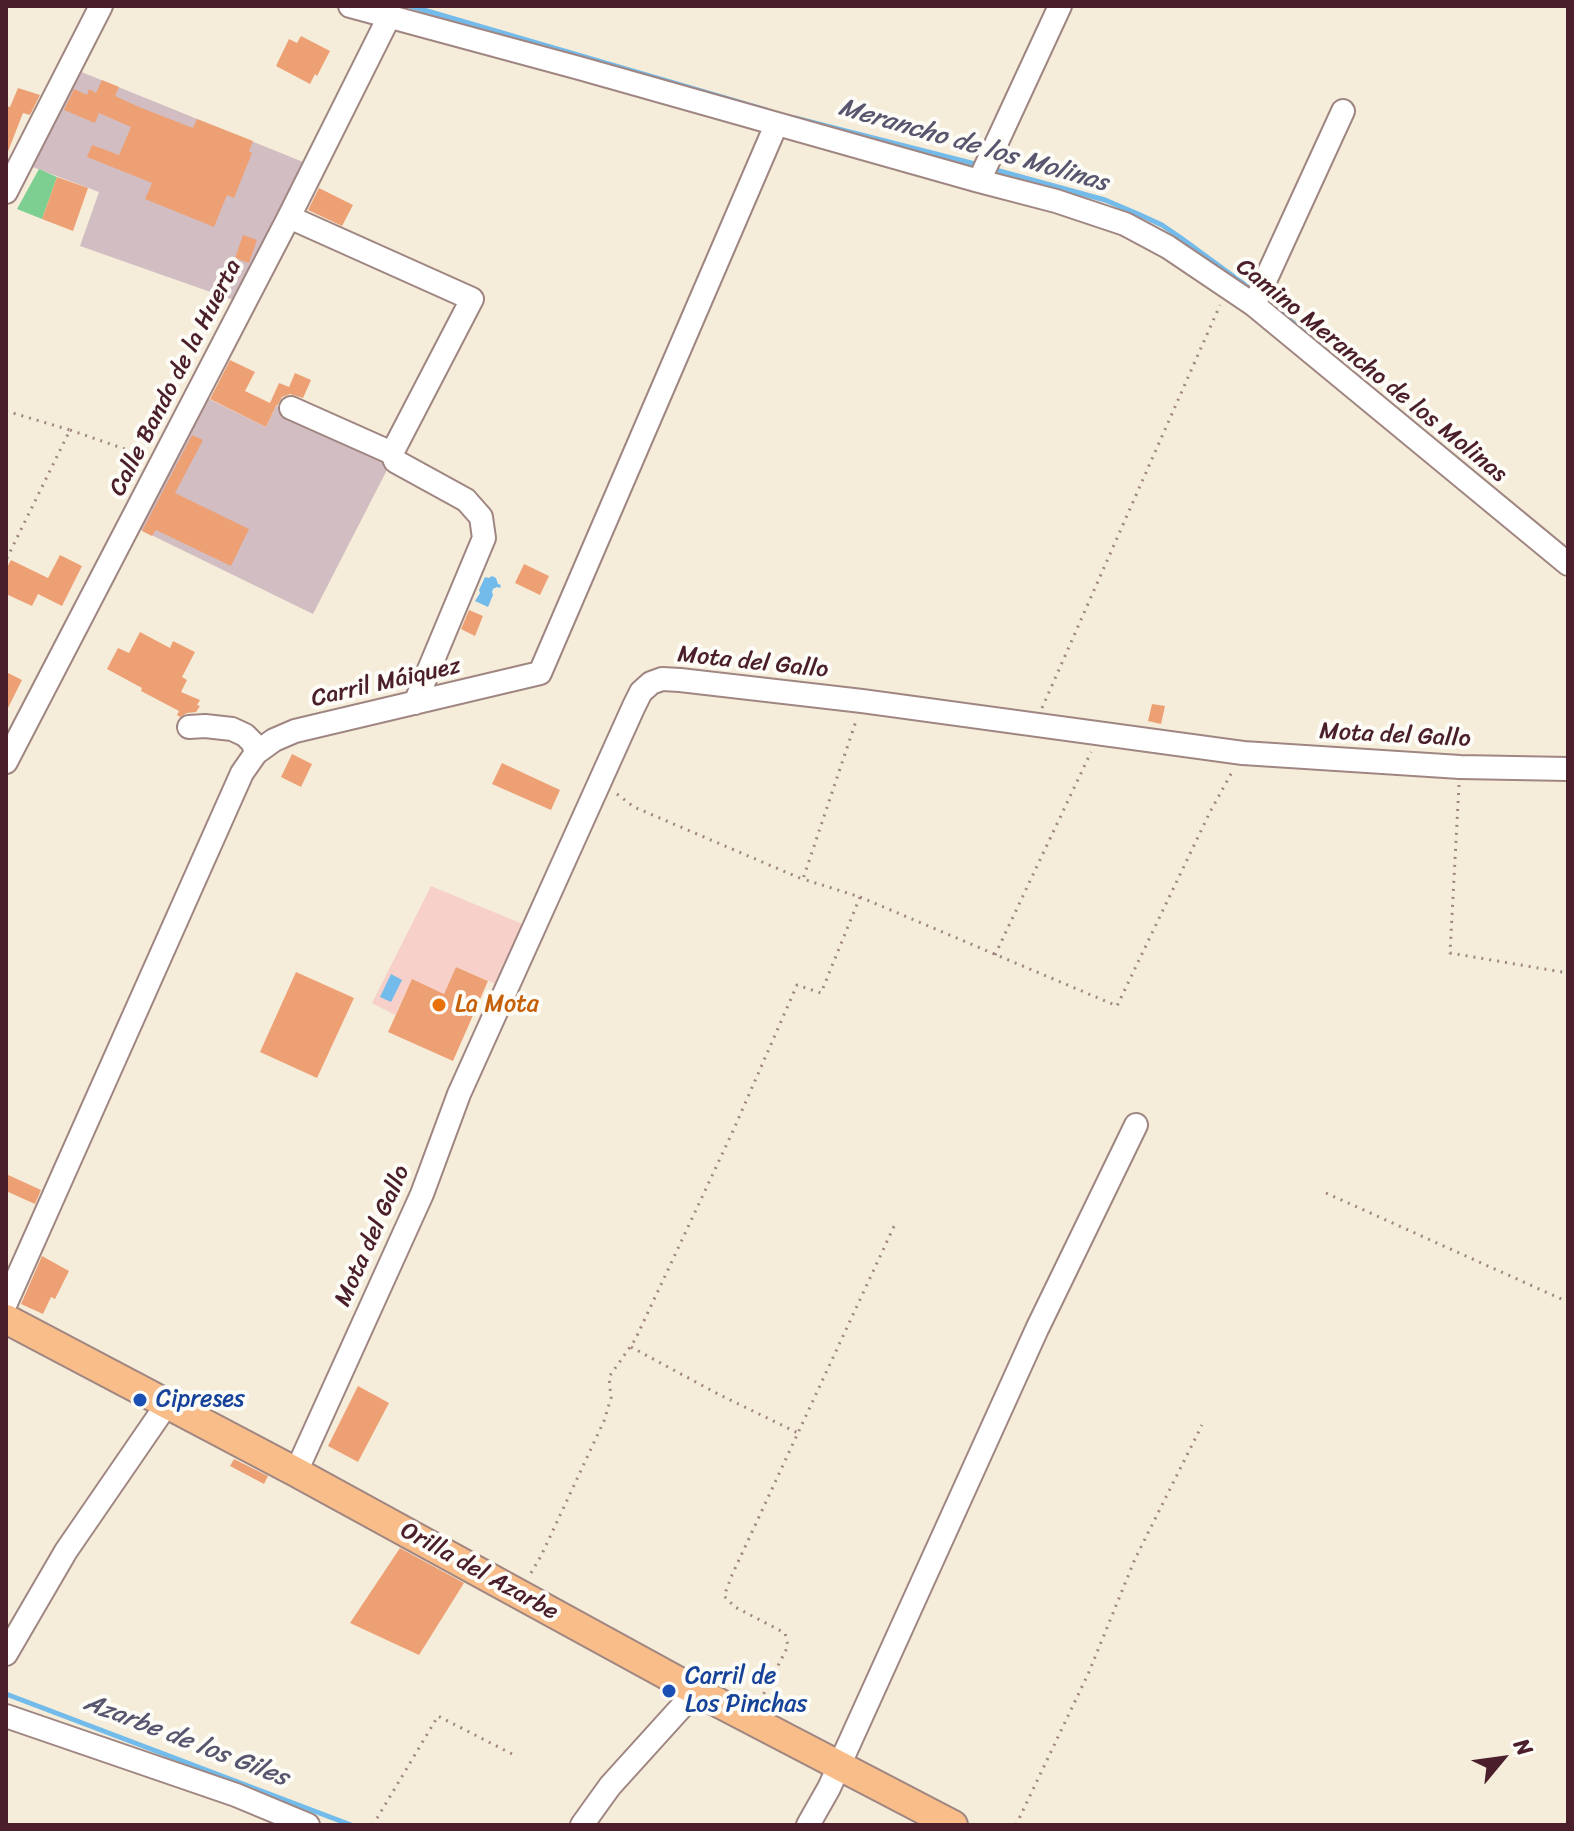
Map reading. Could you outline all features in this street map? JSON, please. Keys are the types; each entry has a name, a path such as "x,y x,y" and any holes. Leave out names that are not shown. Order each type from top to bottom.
{"main road":[{"name":"Orilla del Azarbe","path":"6,1319 296,1472 696,1691 953,1825"}],"street":[{"path":"6,192 101,6"},
{"name":"Camino Merancho de los Molinas","path":"352,6 581,59 714,97 776,125 984,171 1056,201 1125,224 1168,247 1228,287 1257,298 1568,564"},
{"path":"984,171 1060,6"},
{"name":"Calle Bando de la Huerta","path":"6,762 289,217 389,17"},
{"path":"1257,298 1343,111"},
{"name":"Carril Máiquez","path":"6,1303 242,773 256,753 274,740 295,731 540,673 776,125"},
{"path":"289,217 472,299 392,453"},
{"path":"291,408 392,453 395,461 466,500 481,517 484,538 415,703"},
{"name":"Mota del Gallo","path":"296,1472 422,1194 459,1094 641,692 651,683 662,679 680,680 862,701 1243,753 1460,767 1568,769"},
{"path":"189,727 232,729 253,743 256,753"},
{"path":"808,1825 829,1788 1037,1329 1136,1125"},
{"path":"6,1654 66,1551 167,1404"},
{"path":"582,1825 610,1786 696,1691"},
{"path":"6,1716 242,1798 308,1825"}],"path":[{"path":"1040,724 1042,707 1228,287"},
{"path":"6,411 147,456"},
{"path":"6,560 70,430"},
{"path":"803,879 862,701"},
{"path":"995,955 1099,734"},
{"path":"601,783 634,807 803,879 860,897 1117,1006 1210,812 1243,753"},
{"path":"1460,767 1450,953 1568,973"},
{"path":"519,1594 541,1556 604,1421 611,1398 609,1377 635,1340 797,985 821,993 860,897"},
{"path":"1326,1193 1568,1302"},
{"path":"751,1719 788,1646 785,1633 735,1607 724,1596 896,1222"},
{"path":"630,1346 798,1433"},
{"path":"1016,1825 1089,1672 1135,1559 1202,1425"},
{"path":"373,1825 438,1716 516,1756"}],"shaded area":[{"path":"79,71 303,162 236,301 80,246 99,192 30,166"},
{"path":"207,398 266,427 276,406 366,446 388,468 313,614 137,528"},
{"path":"431,886 525,925 498,985 456,967 444,994 412,980 395,1015 372,1003"}],"green space":[{"path":"39,169 57,177 42,219 17,209"}],"water":[{"path":"492,576 501,585 493,589 488,607 475,601 485,577"},
{"path":"391,974 402,980 391,1002 380,997"}],"building":[{"path":"301,36 330,51 310,84 276,66 289,39 297,43"},
{"path":"102,80 119,87 115,96 139,107 193,128 197,119 253,141 249,151 252,153 234,198 227,195 214,227 145,199 152,183 87,157 92,145 119,155 131,127 99,113 95,123 64,110 74,89 87,95 89,89 96,93"},
{"path":"18,88 40,95 30,115 23,113 6,154 6,106 10,107"},
{"path":"57,177 88,188 73,231 42,219"},
{"path":"319,188 353,205 342,226 308,210"},
{"path":"243,235 257,240 249,263 235,258"},
{"path":"230,360 255,372 245,391 270,403 279,383 289,387 295,373 311,380 303,398 290,394 282,397 275,405 266,427 210,399"},
{"path":"192,435 203,440 175,493 249,529 231,566 156,530 152,536 142,531"},
{"path":"60,555 82,566 62,606 38,594 32,606 6,594 6,569 11,560 48,578"},
{"path":"524,564 549,576 540,595 515,583"},
{"path":"469,610 483,616 475,636 461,629"},
{"path":"140,632 170,648 173,641 195,652 182,677 187,680 181,692 200,700 196,712 180,717 177,715 179,711 107,669 118,648 129,653"},
{"path":"6,672 22,680 6,712"},
{"path":"1152,704 1165,706 1161,724 1148,721"},
{"path":"292,754 312,764 301,787 281,777"},
{"path":"502,763 560,790 551,810 492,784"},
{"name":"La Mota","path":"456,967 488,981 453,1061 388,1032 412,979 444,994"},
{"path":"296,972 354,998 317,1078 260,1052"},
{"path":"6,1174 41,1190 35,1204 6,1191"},
{"path":"42,1256 69,1271 55,1299 51,1297 43,1314 21,1304"},
{"path":"358,1386 389,1403 358,1462 328,1446"},
{"path":"234,1459 268,1476 264,1484 230,1466"},
{"path":"400,1548 464,1583 419,1655 350,1623"}],"waterway":[{"name":"Merancho de los Molinas","path":"410,6 766,110"},
{"name":"Merancho de los Molinas","path":"795,118 979,165"},
{"name":"Merancho de los Molinas","path":"992,169 1105,200 1162,225 1252,290"},
{"name":"Merancho de los Molinas","path":"1263,298 1308,335"},
{"name":"Azarbe de los Giles","path":"6,1694 351,1825"}],"place":[{"name":"La Mota","path":"439,1005"},
{"name":"Cipreses","path":"140,1400"},
{"name":"Carril de Los Pinchas","path":"669,1691"}]}
